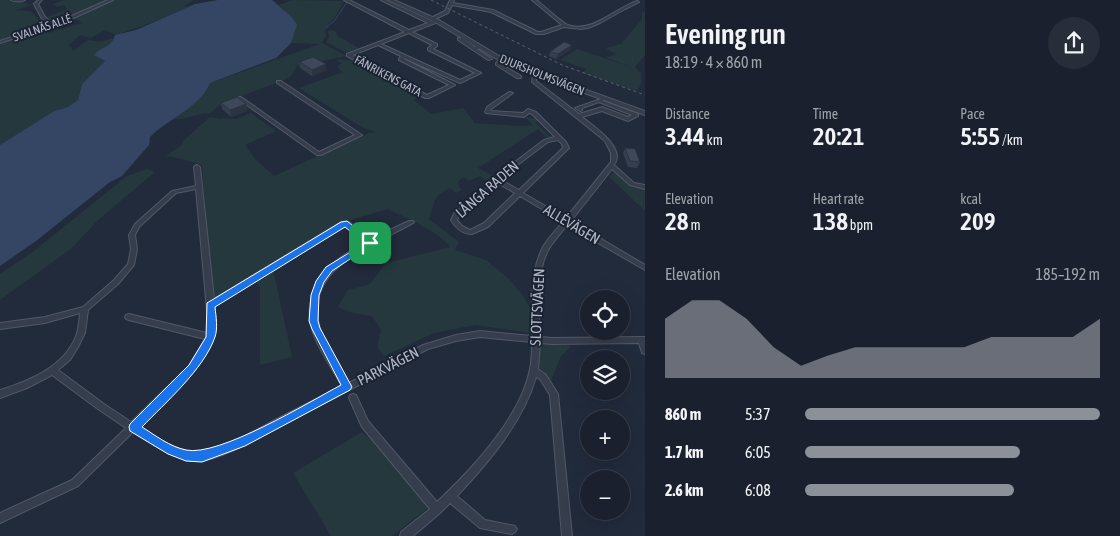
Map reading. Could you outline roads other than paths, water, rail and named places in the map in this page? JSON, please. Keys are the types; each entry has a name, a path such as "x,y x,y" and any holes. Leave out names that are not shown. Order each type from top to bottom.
{"street":[{"path":"13,0 23,0"},
{"path":"40,0 36,4 43,18 51,24"},
{"name":"SVALNÄS ALLÉ","path":"0,42 84,13 111,0"},
{"path":"346,0 435,45 430,49 479,73 453,86"},
{"path":"383,0 434,21"},
{"name":"DJURSHOLMSVÄGEN","path":"390,0 434,21 477,48 503,60 535,74 645,114"},
{"path":"534,0 566,26"},
{"path":"632,0 642,4"},
{"path":"378,44 434,21 447,12 452,2 492,11 543,33 566,26 580,28 590,26 616,11 637,2"},
{"path":"460,39 477,48 490,59"},
{"path":"378,44 460,82"},
{"name":"FÄNRIKENS GATA","path":"378,44 349,55 428,98 453,86"},
{"name":"FÄNRIKENS GATA","path":"403,56 401,59 453,86"},
{"path":"503,60 498,64 519,77"},
{"path":"535,74 534,80 610,144 614,152 612,166 632,184 645,188"},
{"path":"239,98 319,154 359,135 279,82"},
{"path":"511,93 489,108 488,112 524,115 528,111 534,113 559,138"},
{"path":"579,116 602,109 628,119 636,115 601,101 578,108 580,109"},
{"name":"LÅNGA RADEN","path":"559,138 566,146 565,150 486,225 470,232 460,228 454,220 457,213 499,181 498,178 546,141 559,138"},
{"name":"SLOTTSVÄGEN","path":"406,536 451,497 498,440 523,401 534,371 537,279 540,259 547,246 612,166"},
{"path":"0,518 75,483 192,368 210,337 212,321 197,167"},
{"name":"ALLÉVÄGEN","path":"499,181 645,268"},
{"path":"0,326 44,320 85,309 112,286 131,265 134,249 132,236 137,226 174,192 198,187"},
{"path":"347,387 316,329 314,321 315,295 320,281 329,269 370,243 411,222"},
{"path":"210,305 343,224 347,224 370,243"},
{"path":"0,394 27,385 52,370 69,353 78,340 85,309"},
{"path":"129,317 210,337"},
{"name":"PARKVÄGEN","path":"52,370 134,427 172,450 186,456 202,456 242,442 426,347 456,338 488,334 572,342 643,340"},
{"path":"643,340 645,351"},
{"path":"534,371 543,377 554,394 567,536"},
{"path":"353,398 364,424 437,510"},
{"path":"451,497 483,524 512,529"}],"water":[{"path":"218,0 272,0 291,16 297,25 291,43 276,58 210,83 201,98 150,137 149,145 122,176 110,182 36,241 0,266 0,145 54,111 68,107 78,100 82,84 105,61 94,55 109,45 115,35 136,30 195,4"}],"waterway":[{"path":"326,28 335,20 347,2"}],"railway":[{"path":"431,0 562,65 645,95"}]}
